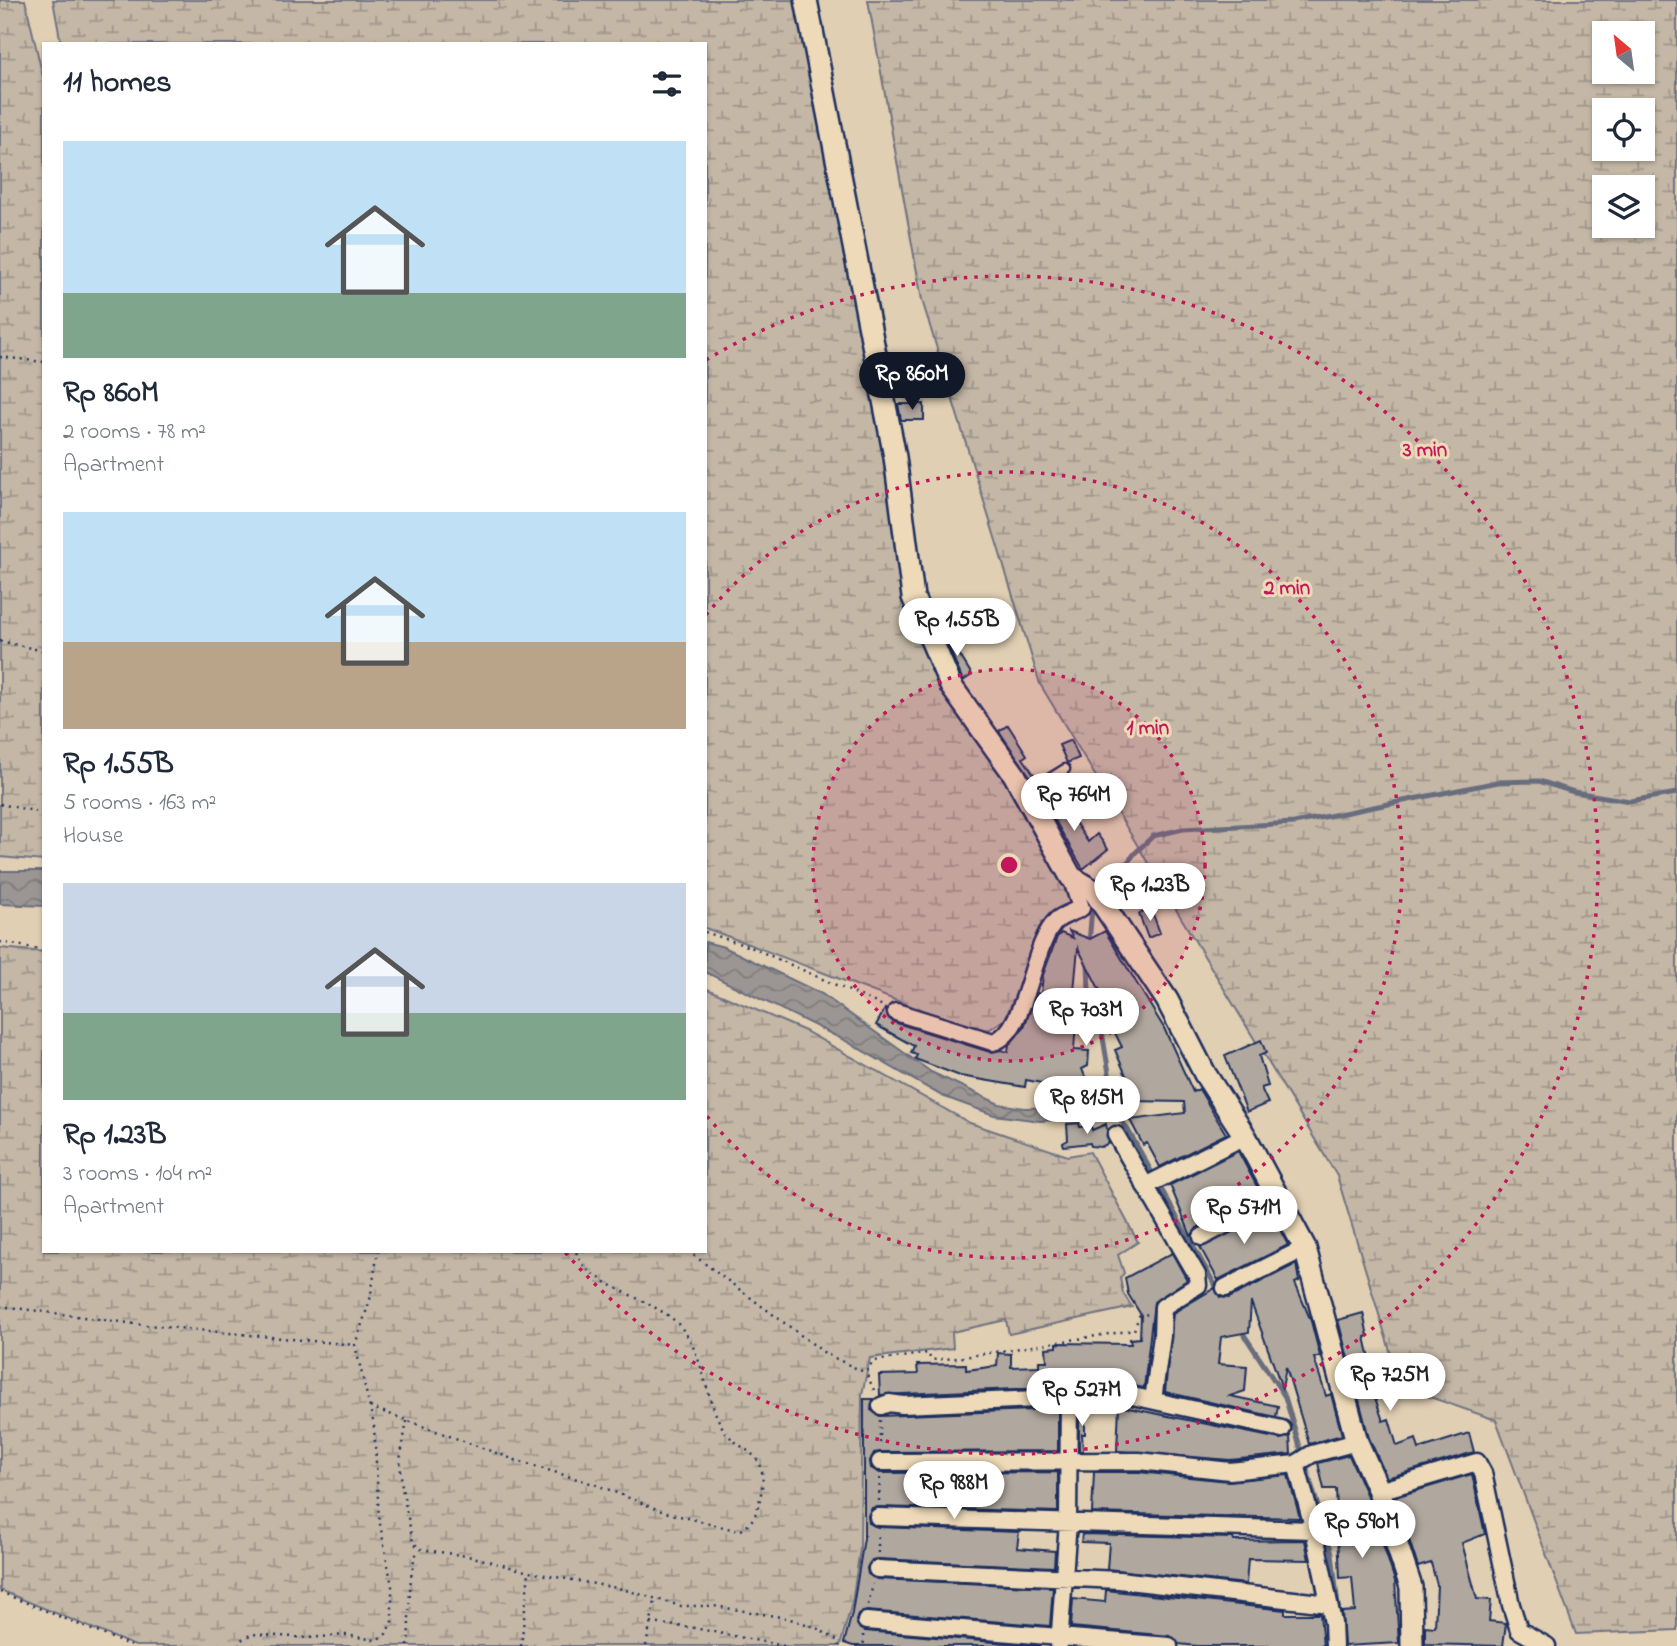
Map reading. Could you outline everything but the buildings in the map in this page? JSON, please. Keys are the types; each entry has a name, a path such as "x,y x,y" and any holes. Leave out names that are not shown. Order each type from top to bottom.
{"street":[{"path":"806,0 892,443 913,597 951,686 1025,793 1072,877 1081,908 1056,921 1042,947 1012,1025 1004,1036 993,1042 896,1012"},
{"path":"1072,877 1099,899 1167,1000 1205,1074 1245,1136 1305,1248 1357,1442 1379,1491 1411,1587 1412,1646"},
{"path":"1116,1135 1154,1182 1197,1275 1198,1284 1162,1310 1162,1336 1153,1401"},
{"path":"1154,1182 1245,1136"},
{"path":"1202,1237 1277,1198"},
{"path":"1225,1287 1305,1248"},
{"path":"881,1406 889,1403 903,1405 1128,1395 1282,1429"},
{"path":"1060,1642 1062,1577 1068,1522 1069,1396"},
{"path":"880,1462 1139,1461 1230,1471 1303,1460 1357,1442"},
{"path":"1303,1460 1334,1646"},
{"path":"1379,1491 1477,1462 1483,1473 1511,1605 1520,1630 1547,1646"},
{"path":"878,1517 1314,1530"},
{"path":"877,1569 1158,1584 1329,1604"},
{"path":"866,1621 1060,1642 1169,1646"}],"lane":[{"path":"1025,793 1065,769"}],"path":[{"path":"0,357 42,362"},
{"path":"0,641 42,651"},
{"path":"0,804 42,813"},
{"path":"707,933 753,948 896,1012"},
{"path":"0,942 42,950"},
{"path":"239,1646 241,1640 252,1634 308,1638 345,1635 376,1640 386,1634 392,1621 392,1586 379,1519 374,1425 355,1345 370,1300 378,1253"},
{"path":"370,1407 518,1461 597,1485 664,1513 739,1531 747,1527 757,1512 761,1494 761,1465 753,1452 732,1439 720,1423 691,1343 678,1323 601,1278 586,1267 577,1253"},
{"path":"691,1253 826,1354 866,1373 881,1406 878,1517"},
{"path":"0,1306 148,1325 355,1345"},
{"path":"866,1373 869,1366 886,1358 928,1353 931,1360 957,1358 1135,1330 1139,1317 1162,1310"},
{"path":"407,1421 400,1460 402,1488 413,1542 420,1549 473,1557 529,1572 622,1589 655,1601 787,1618 815,1627 838,1641 839,1646"},
{"path":"408,1646 412,1568 414,1555 420,1549"},
{"path":"521,1646 529,1572"},
{"path":"0,1592 131,1646"},
{"path":"646,1646 655,1601"},
{"path":"651,1623 715,1631 785,1646"}],"green space":[{"path":"0,0 25,0 42,72 42,861 0,857"},
{"path":"53,0 799,0 887,451 902,573 983,743 1072,883 1074,904 1048,918 1005,1019 990,1029 977,1030 707,929 707,42 61,42"},
{"path":"868,0 1677,0 1677,1630 1576,1634 1496,1420 1401,1387 1337,1176 1040,684 922,300"},
{"path":"0,948 42,952 42,1253 707,1253 707,989 805,1031 970,1123 1068,1156 1090,1152 1138,1242 1118,1255 1124,1273 1120,1278 1123,1293 1132,1307 1009,1334 1006,1320 952,1332 953,1348 870,1358 862,1394 860,1549 852,1603 840,1646 135,1646 0,1590"}],"water":[{"path":"0,871 42,871 42,906 0,904"},
{"path":"707,943 724,947 822,994 931,1072 999,1104 1024,1108 1075,1107 1116,1100 1118,1110 1110,1116 1040,1121 994,1115 942,1096 844,1040 707,973"}],"waterway":[{"path":"1103,894 1135,853 1153,836 1183,829 1294,823 1498,782 1539,781 1574,792 1630,801 1677,793"},
{"path":"1089,943 1092,908 1097,902"},
{"path":"1088,963 1089,992 1102,1032 1111,1107 1128,1130 1224,1301"},
{"path":"1239,1327 1285,1397 1332,1553 1339,1615"}]}
